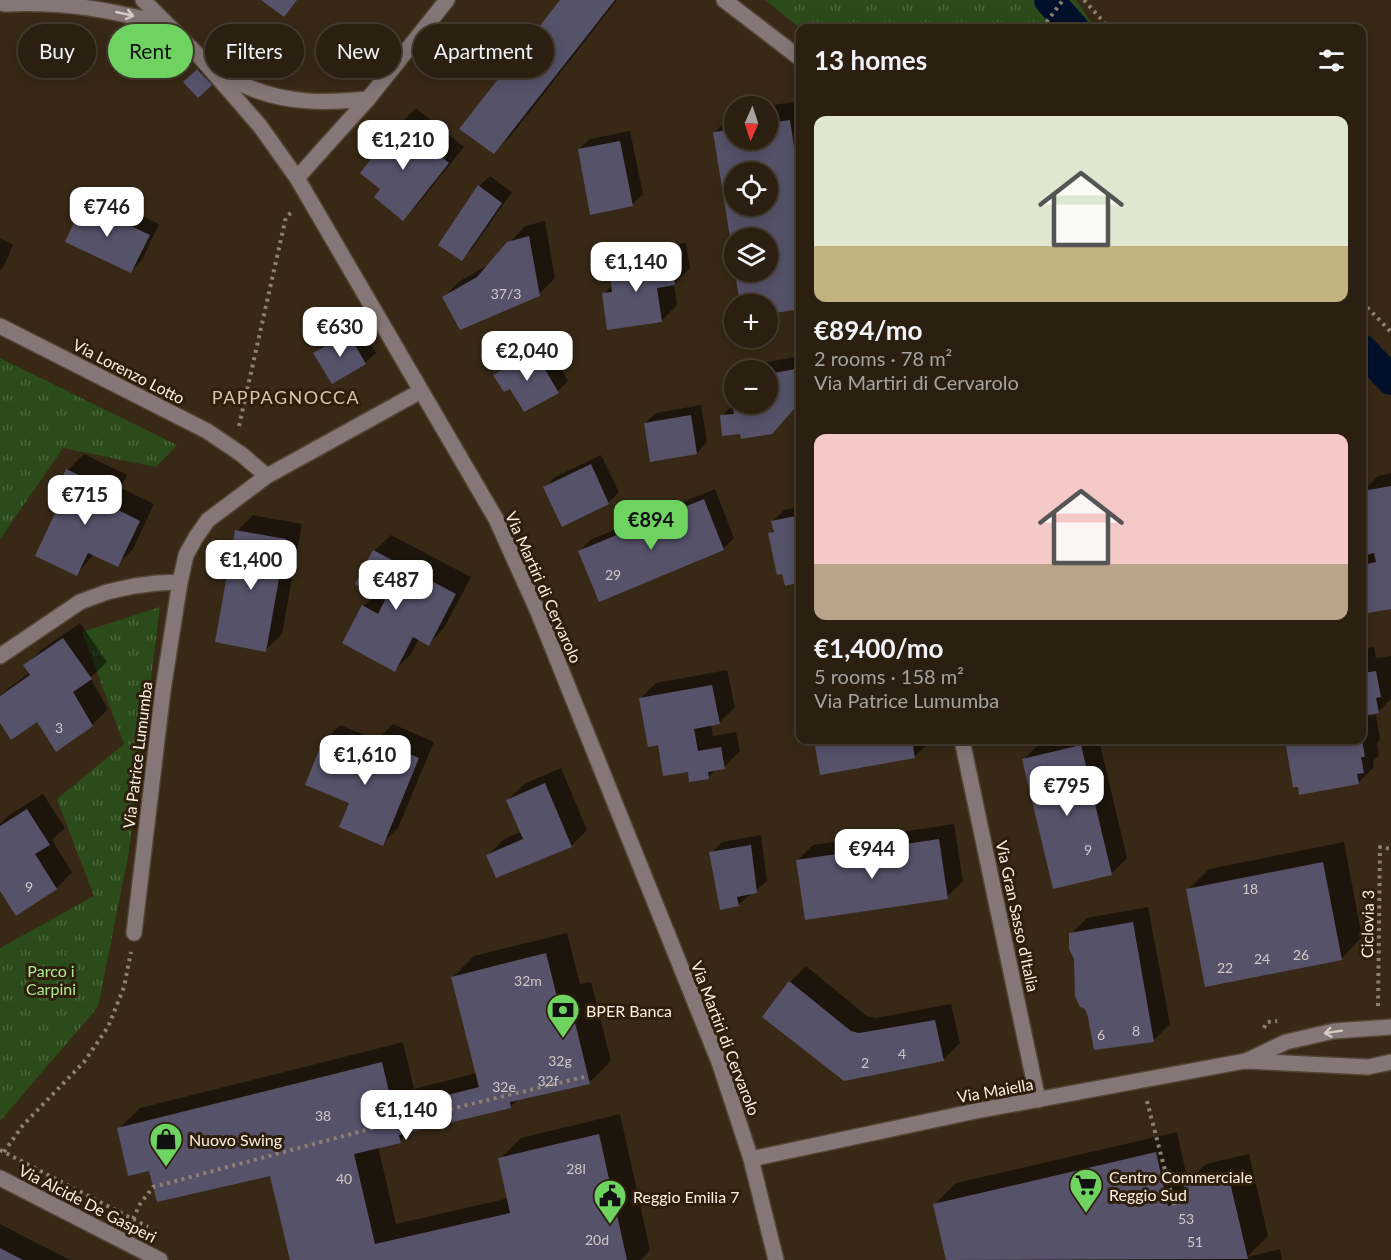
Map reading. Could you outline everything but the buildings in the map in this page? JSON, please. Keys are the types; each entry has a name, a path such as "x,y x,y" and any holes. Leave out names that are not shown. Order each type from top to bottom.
{"street":[{"name":"Via Martiri di Cervarolo","path":"143,0 166,24"},
{"path":"297,178 368,99 447,0"},
{"path":"724,0 796,55"},
{"path":"4,3 43,2 79,6 166,24"},
{"name":"Via Martiri di Cervarolo","path":"193,50 260,126 297,178 496,519 538,612 719,1062 751,1159 777,1260"},
{"path":"201,58 247,87 286,98 322,103 368,99"},
{"name":"Via Lorenzo Lotto","path":"0,326 207,431 234,449 267,476"},
{"name":"Via Patrice Lumumba","path":"134,933 163,690 186,555 208,520 267,476 420,391"},
{"path":"0,656 80,602 106,592 134,586 158,582 180,582"},
{"name":"Via Gran Sasso d'Italia","path":"963,744 1038,1101"},
{"name":"Via Maiella","path":"751,1159 976,1111 1245,1061 1286,1042 1334,1031 1391,1027"},
{"name":"Via Maiella","path":"1245,1061 1368,1068 1391,1062"},
{"name":"Via Alcide De Gasperi","path":"0,1178 160,1260"}],"path":[{"path":"1045,24 1063,0"},
{"path":"1084,0 1105,24"},
{"path":"234,449 286,217 309,198"},
{"path":"1366,306 1391,332"},
{"name":"Ciclovia 3","path":"1378,1014 1380,847 1391,849"},
{"path":"134,933 124,987 108,1027 84,1062 23,1125 2,1151 151,1228"},
{"path":"133,1219 140,1204 153,1187 396,1122 588,1076"},
{"path":"1142,1081 1174,1204"}],"green space":[{"path":"765,0 1076,0 1092,24 796,24"},
{"path":"0,358 177,445 156,467 63,448 0,539"},
{"name":"Parco i Carpini","path":"160,607 129,851 98,1007 0,1121 0,948 94,896 57,799 124,744 82,632"}],"waterway":[{"path":"1049,0 1070,24"},
{"path":"1366,353 1391,380"}],"place":[{"name":"BPER Banca","path":"563,1039"},
{"name":"Nuovo Swing","path":"166,1168"},
{"name":"Centro Commerciale Reggio Sud","path":"1086,1214"},
{"name":"Reggio Emilia 7","path":"610,1225"}],"district":[{"name":"PAPPAGNOCCA","path":"286,397"}]}
